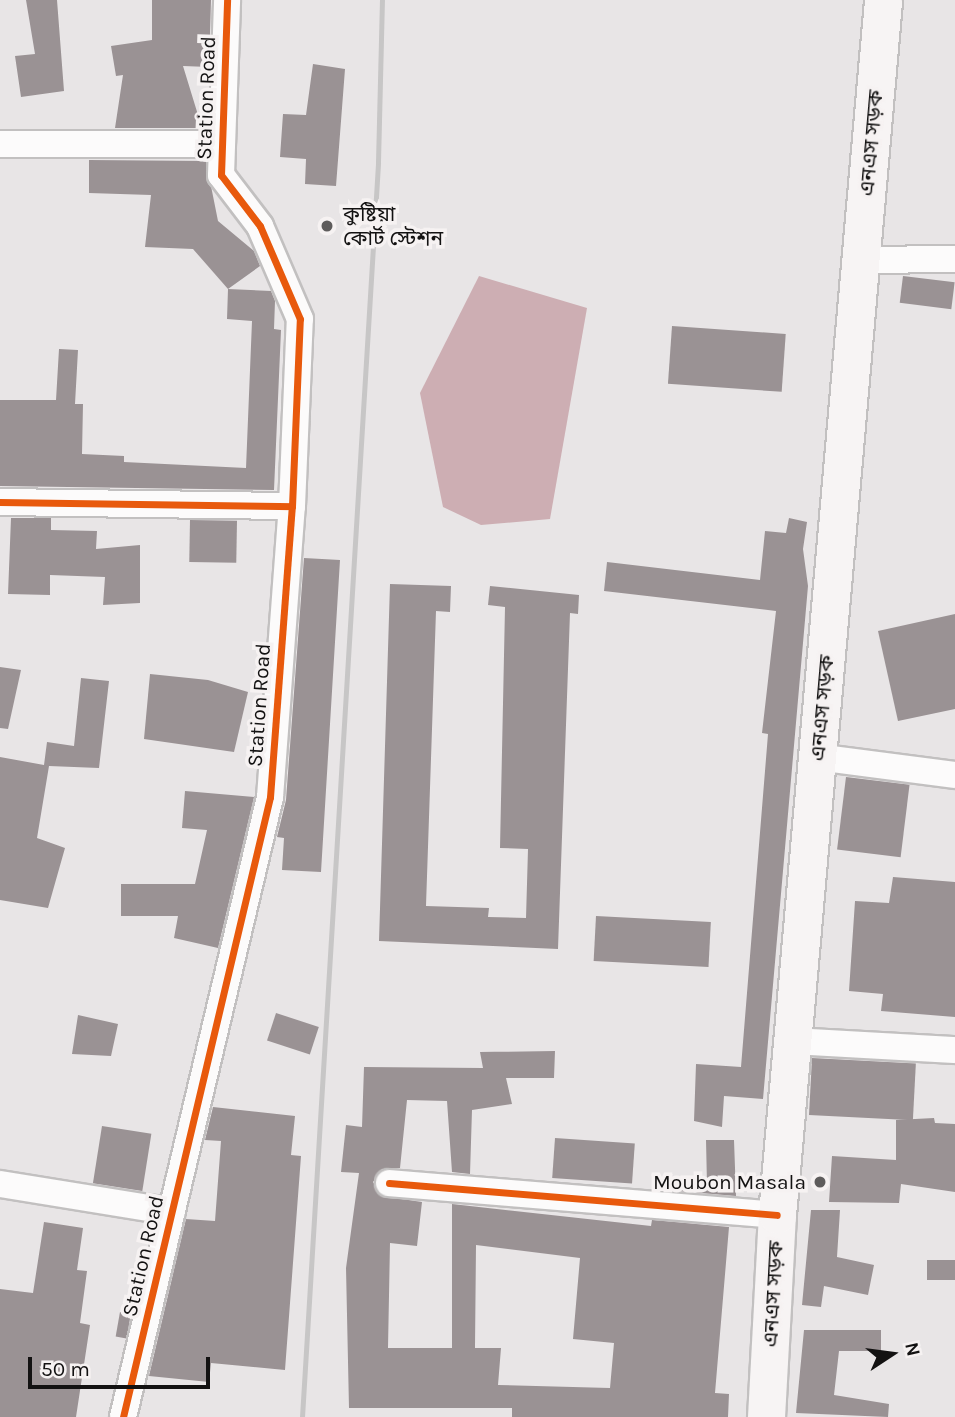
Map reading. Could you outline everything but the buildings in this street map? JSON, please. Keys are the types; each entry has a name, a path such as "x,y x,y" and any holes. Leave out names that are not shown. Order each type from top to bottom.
{"main road":[{"name":"এনএস সড়ক","path":"766,1417 777,1215 883,0"}],"street":[{"name":"Station Road","path":"123,1417 270,797 292,506 300,319 260,226 221,175 227,0"},
{"path":"0,144 222,144"},
{"path":"861,260 955,259"},
{"path":"0,502 292,506"},
{"path":"817,757 955,775"},
{"path":"792,1041 955,1050"},
{"path":"389,1183 777,1215"},
{"path":"0,1184 172,1212"}],"shaded area":[{"path":"479,276 587,308 550,519 481,525 443,507 420,393"}],"railway":[{"path":"302,1417 378,162 382,0"}],"cycle path":[{"path":"123,1417 270,797 292,506 300,319 260,226 221,175 227,0"},
{"path":"0,502 292,506"},
{"path":"389,1183 777,1215"}],"place":[{"name":"কুষ্টিয়া কোর্ট স্টেশন","path":"327,226"},
{"name":"Moubon Masala","path":"820,1182"}]}
